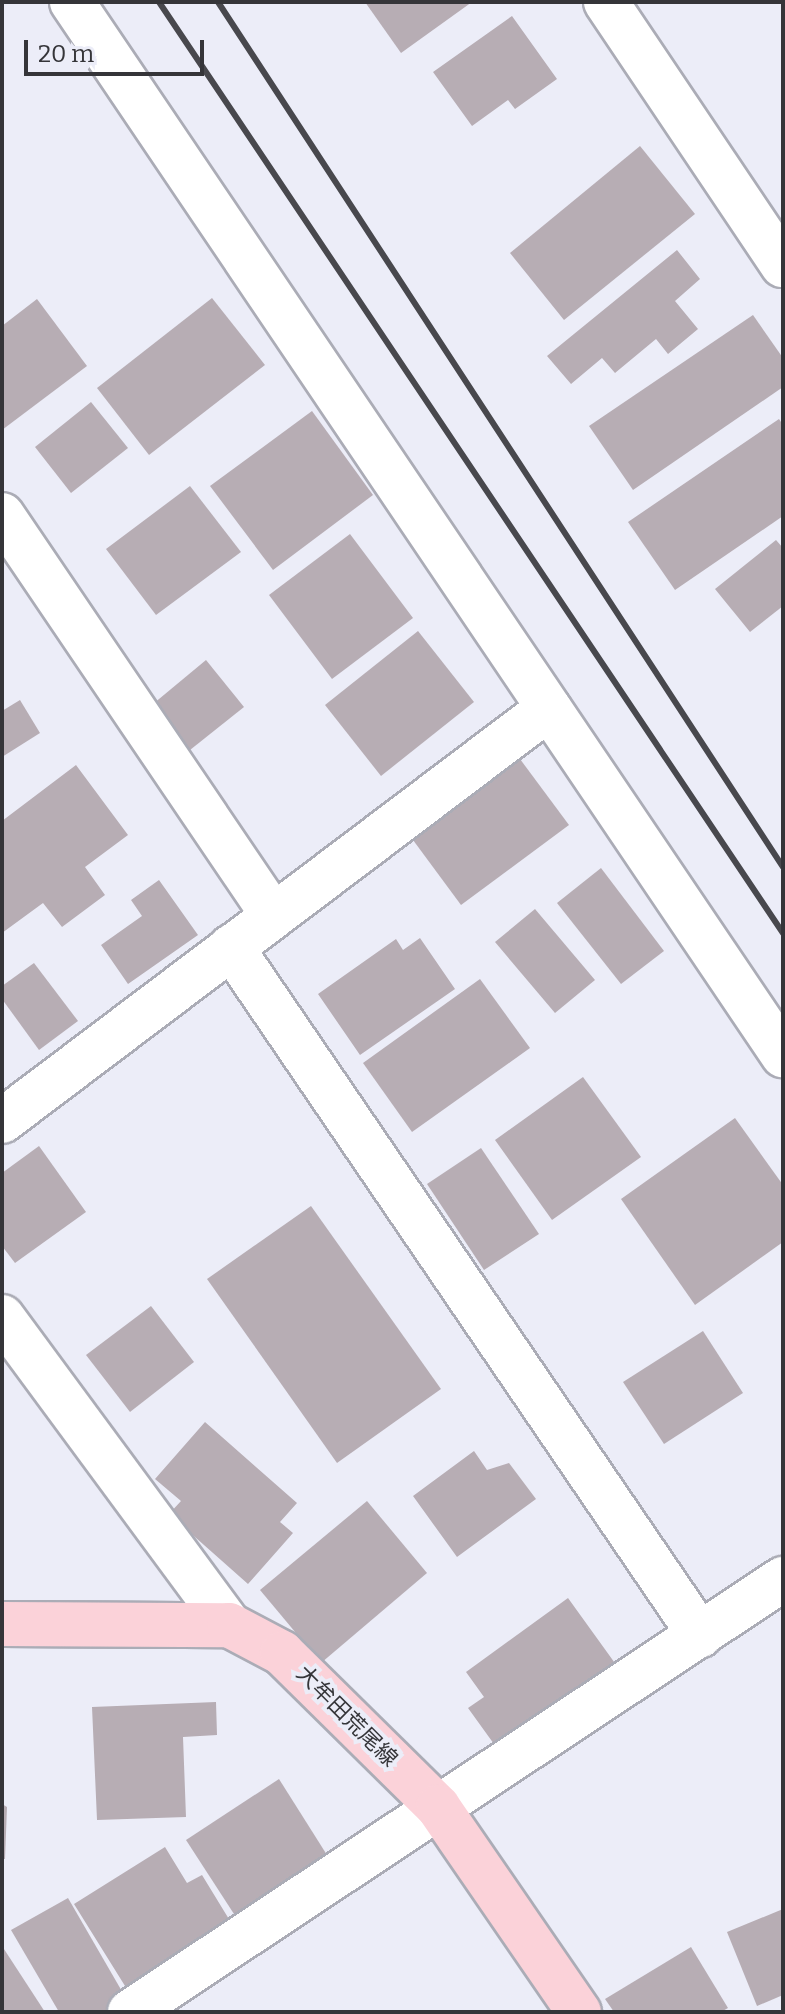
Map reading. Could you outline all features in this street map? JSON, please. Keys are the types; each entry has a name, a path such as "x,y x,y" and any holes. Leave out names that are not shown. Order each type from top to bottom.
{"main road":[{"name":"大牟田荒尾線","path":"2,1624 229,1625 282,1653 438,1807 579,2012"}],"street":[{"path":"72,2 783,1055"},
{"path":"606,2 783,265"},
{"path":"2,515 273,916"},
{"path":"2,1121 549,708"},
{"path":"231,947 700,1635"},
{"path":"2,1317 229,1625"},
{"path":"130,2012 783,1579"}],"building":[{"path":"365,2 472,2 401,53"},
{"path":"512,16 557,79 515,109 508,100 472,126 433,72"},
{"path":"640,146 695,214 564,320 510,253"},
{"path":"677,250 700,279 675,301 698,329 668,354 656,339 615,373 602,358 571,384 547,356"},
{"path":"212,298 265,365 149,455 97,388"},
{"path":"37,299 87,366 2,430 2,326"},
{"path":"753,315 783,358 783,387 633,490 589,426"},
{"path":"91,402 128,448 71,493 35,447"},
{"path":"312,411 373,495 273,570 210,486"},
{"path":"779,419 783,425 783,516 675,590 628,522"},
{"path":"190,486 241,552 156,615 106,549"},
{"path":"350,534 413,618 332,679 269,595"},
{"path":"776,540 783,548 783,606 750,632 715,589"},
{"path":"418,631 474,702 381,776 325,705"},
{"path":"206,660 244,707 190,750 153,704"},
{"path":"20,700 40,733 2,757 2,711"},
{"path":"520,759 569,825 461,905 413,840"},
{"path":"76,765 128,835 85,867 105,895 62,927 43,903 2,933 2,821"},
{"path":"601,868 664,951 621,984 557,903"},
{"path":"159,880 198,935 128,984 101,945 142,916 131,900"},
{"path":"535,909 595,980 555,1013 495,942"},
{"path":"420,938 455,989 360,1055 318,994 396,939 403,950"},
{"path":"34,963 78,1021 39,1050 2,999 2,986"},
{"path":"480,979 530,1048 412,1132 363,1063"},
{"path":"583,1077 641,1157 552,1220 495,1140"},
{"path":"735,1118 783,1185 783,1242 695,1305 621,1199"},
{"path":"39,1146 86,1212 15,1263 2,1246 2,1173"},
{"path":"481,1148 539,1234 484,1270 427,1184"},
{"path":"311,1206 441,1389 337,1463 207,1279"},
{"path":"151,1306 194,1362 130,1412 86,1355"},
{"path":"703,1331 743,1393 664,1444 623,1382"},
{"path":"205,1422 297,1503 280,1522 293,1533 248,1584 169,1514 181,1501 155,1479"},
{"path":"474,1451 487,1470 509,1463 536,1499 457,1557 413,1496"},
{"path":"367,1501 427,1573 321,1663 260,1590"},
{"path":"568,1598 617,1666 499,1751 468,1708 484,1697 466,1672"},
{"path":"216,1702 217,1735 183,1737 186,1817 97,1820 92,1707"},
{"path":"279,1779 327,1855 234,1914 186,1840"},
{"path":"2,1804 7,1807 5,1859 2,1859"},
{"path":"165,1847 187,1883 202,1875 235,1929 130,1994 74,1904"},
{"path":"68,1898 127,2000 107,2012 59,2012 11,1930"},
{"path":"783,1909 783,1995 757,2006 727,1932"},
{"path":"2,1946 45,2012 2,2012"},
{"path":"691,1947 728,2008 721,2012 614,2012 605,1999"}],"railway":[{"path":"159,2 783,933"},
{"path":"218,2 783,867"}]}
